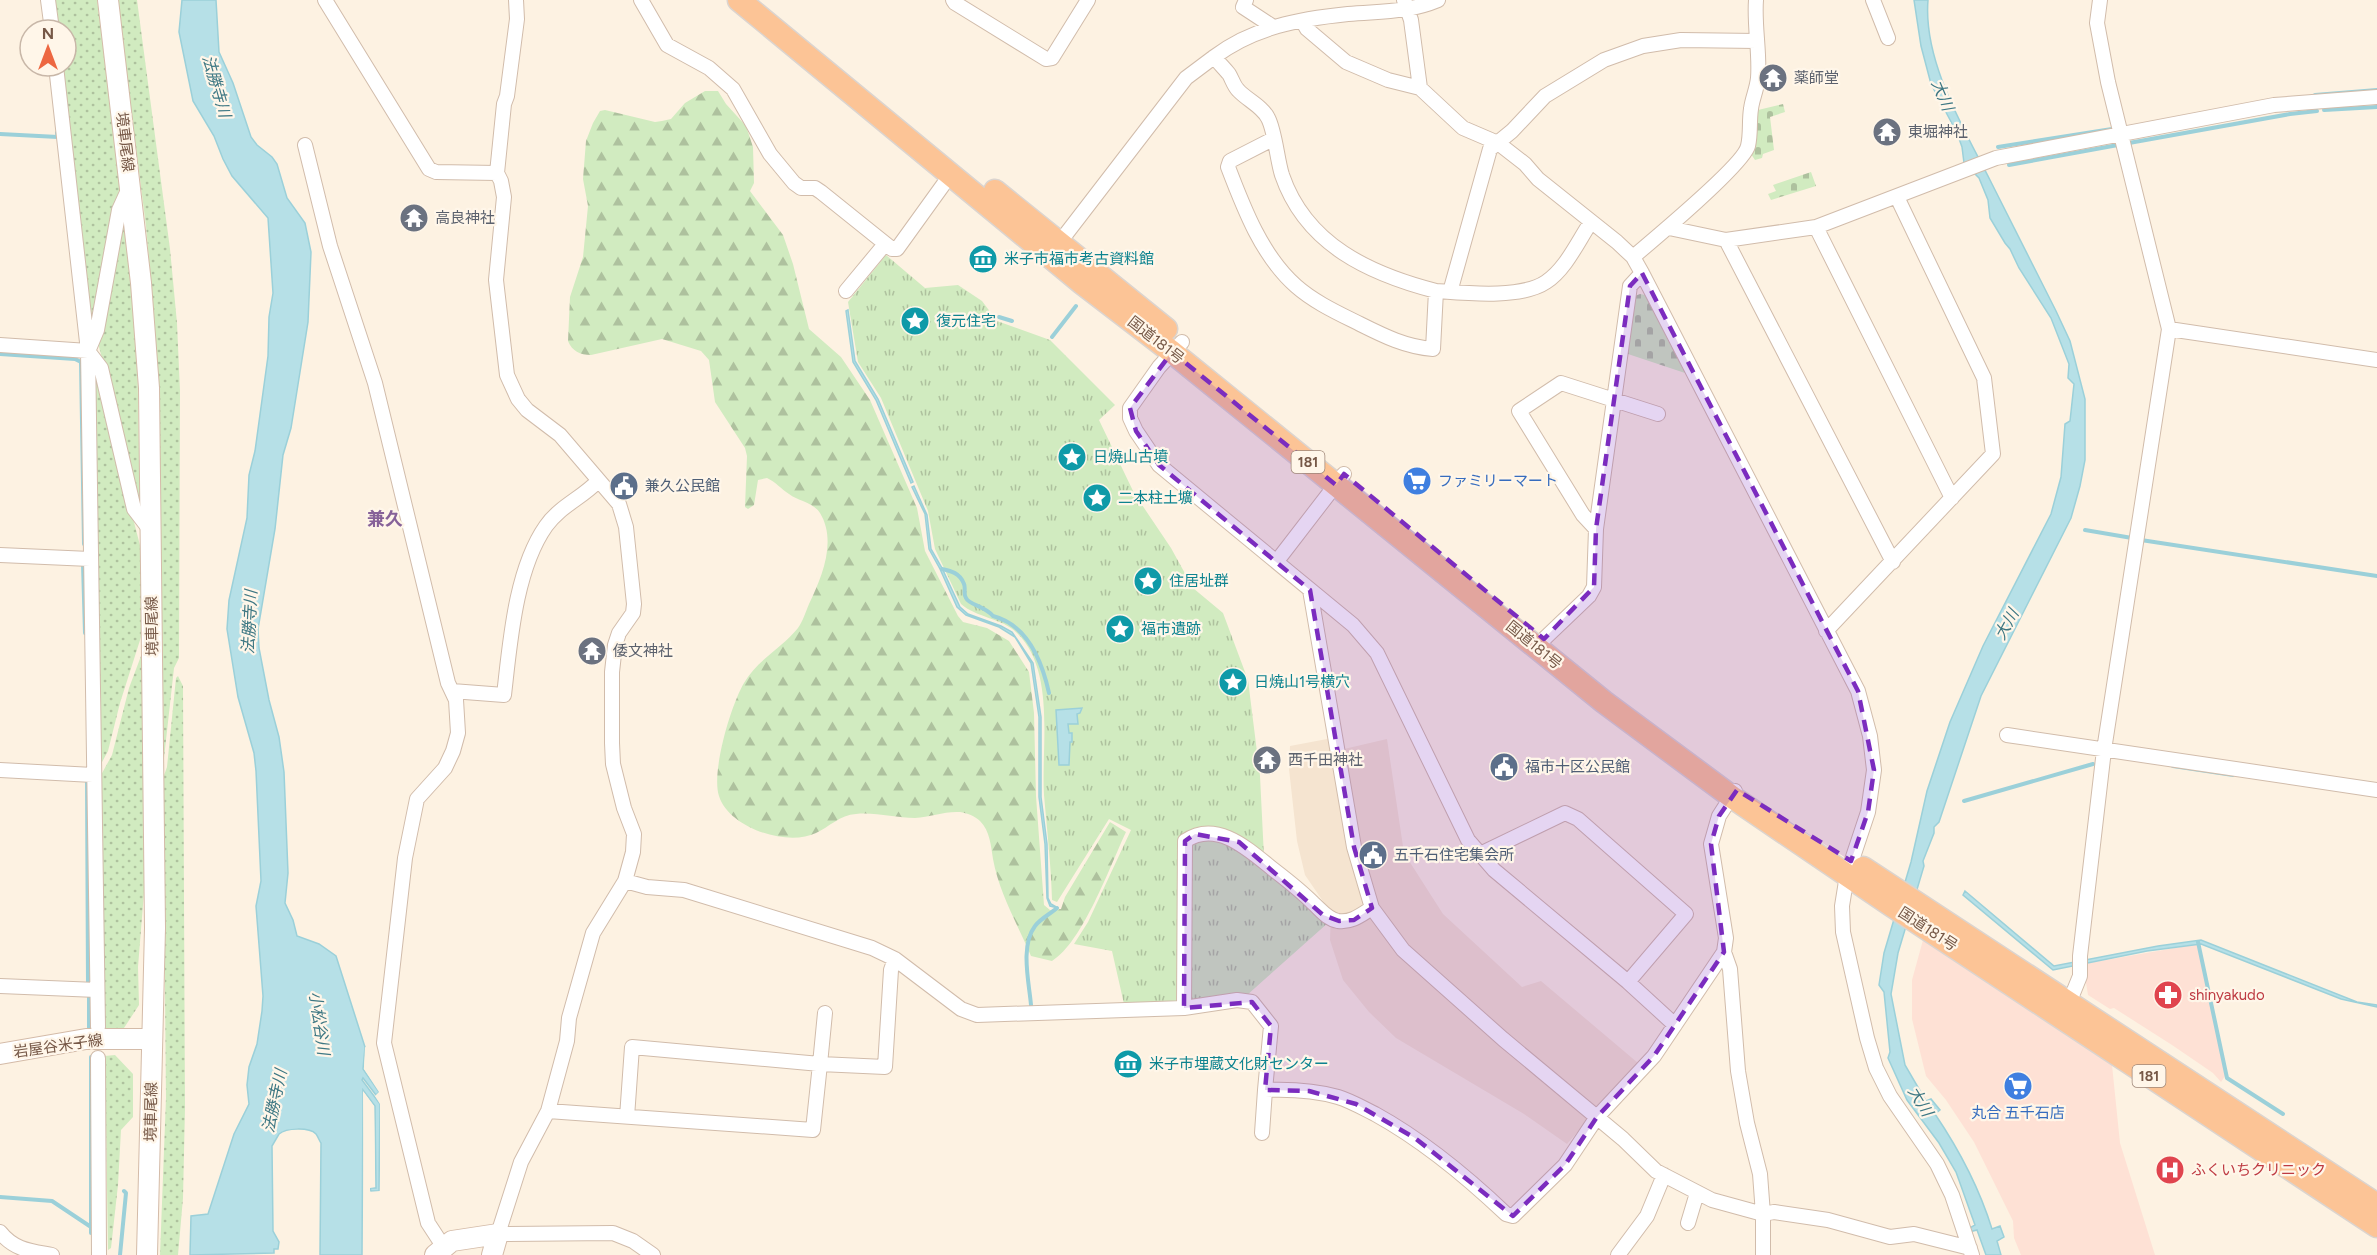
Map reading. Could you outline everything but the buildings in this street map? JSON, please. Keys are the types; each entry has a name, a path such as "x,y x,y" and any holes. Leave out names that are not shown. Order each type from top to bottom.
{"highway":[{"name":"国道181号","path":"739,0 951,174 1054,249"},
{"name":"国道181号","path":"762,0 1054,249 1734,793"},
{"name":"国道181号","path":"1340,479 1604,702 1734,793 1924,917 2377,1226"},
{"name":"国道181号","path":"1924,917 2069,1003 2377,1205"}],"main road":[{"name":"境車尾線","path":"108,0 141,283 149,388 155,928 147,1255"},
{"name":"岩屋谷米子線","path":"0,1054 86,1039 152,1039"},
{"path":"439,1251 452,1241 498,1234 492,1255"}],"street":[{"path":"48,0 50,18"},
{"path":"325,0 429,169 436,172 497,174"},
{"path":"516,0 517,19 504,104 497,174 504,197 496,280 507,375 518,399 527,410 560,435 619,504 626,527 634,593 633,613 619,633 615,645 612,672 613,764 635,841 625,881 592,933 569,1018 567,1041 548,1111 521,1162 498,1234 612,1233 633,1242 653,1255"},
{"path":"641,0 667,45 709,68 733,89 770,154 794,183 801,188 814,188 821,192 892,249 897,249 951,174"},
{"path":"953,0 1046,59 1052,58 1084,2"},
{"path":"1054,249 1186,78 1233,43 1272,26 1438,0"},
{"path":"1633,257 1669,228 1743,157 1748,147 1751,107 1758,79 1756,0"},
{"path":"1874,0 1888,38"},
{"path":"2069,1003 2080,976 2079,962 2104,750 2169,329 2120,135 2099,38 2097,23 2100,0"},
{"path":"1240,2 1272,26"},
{"path":"1406,5 1420,88"},
{"path":"1303,21 1307,29 1346,62 1389,80 1420,88 1463,128 1498,143 1590,222 1617,242 1633,257 1642,273 1858,691 1873,753 1874,770 1870,803 1849,868 1842,906 1843,932 1876,1068 1890,1096 1937,1164 1952,1195 1971,1252"},
{"path":"1273,139 1230,160 1228,167 1256,232 1275,262 1296,286 1331,309 1386,337 1414,348 1433,348 1443,291 1486,157 1490,149 1545,96 1604,60 1643,46 1681,40 1757,41"},
{"path":"1214,57 1237,89 1267,114 1283,176 1295,205 1314,229 1335,247 1368,269 1402,282 1443,291 1478,294 1519,291 1545,283 1559,270 1590,222"},
{"path":"57,78 88,351 98,1027"},
{"path":"1669,228 1726,240 1816,227 1996,158 2274,105 2377,98"},
{"path":"305,145 330,246 375,383 456,700 458,733 453,751 445,768 417,799 405,858 384,1042 428,1223 439,1251"},
{"path":"88,351 97,330 119,210 130,183"},
{"path":"1826,631 1993,454 1984,378 1897,197"},
{"path":"1816,227 1952,498"},
{"path":"1726,240 1893,562"},
{"path":"846,291 885,244"},
{"path":"1544,639 1589,596 1594,587 1596,529 1630,286 1642,273"},
{"path":"2169,329 2377,360"},
{"path":"0,345 88,351 101,368 134,509 150,530"},
{"path":"1177,347 1159,367 1130,408 1133,424 1159,465 1353,625 1377,653 1468,840 1494,870 1628,982 1675,1025"},
{"path":"1596,529 1583,515 1519,411 1561,383 1658,414"},
{"path":"1277,561 1340,479"},
{"path":"452,691 504,695 521,584 536,546 545,527 555,515 590,490 598,481"},
{"path":"0,555 90,559"},
{"path":"1310,590 1353,846 1372,908 1403,950 1503,1039 1598,1117 1645,1161 1664,1175 1697,1193 1712,1200 1763,1214 1774,1212 1828,1220 1890,1237 1914,1234 1971,1252"},
{"path":"2007,735 2377,790"},
{"path":"0,770 93,775"},
{"path":"1265,1090 1299,1089 1338,1097 1356,1104 1397,1126 1445,1160 1510,1216 1517,1213 1565,1165 1598,1117 1654,1056 1724,952 1726,938 1712,844 1719,816 1734,793"},
{"path":"1480,854 1565,813 1578,819 1686,914 1628,982"},
{"path":"1184,1008 1185,841 1195,834 1219,835 1239,842 1313,903 1323,915 1338,921 1354,920 1372,908"},
{"path":"625,881 646,887 684,890 872,948 895,959 961,1009 977,1015 1184,1008 1237,1000 1252,1002 1271,1026 1262,1133"},
{"path":"1724,952 1730,969 1738,1071 1747,1123 1760,1174 1763,1255"},
{"path":"627,1117 632,1047 820,1064 885,1067 891,970 895,959"},
{"path":"0,986 97,990"},
{"path":"548,1111 813,1130 825,1013"},
{"path":"98,1058 99,1255"},
{"path":"1618,1255 1647,1216 1664,1175"},
{"path":"1688,1223 1697,1193"},
{"path":"0,1232 12,1245 22,1250 52,1255"}],"highlighted area":[{"path":"1642,273 1858,691 1874,770 1868,812 1851,861 1737,790 1719,816 1711,844 1724,952 1654,1056 1597,1117 1565,1165 1513,1216 1415,1138 1356,1104 1309,1091 1265,1090 1271,1026 1252,1002 1184,1008 1185,841 1195,834 1239,842 1323,915 1339,921 1354,920 1372,908 1354,847 1310,590 1159,465 1136,431 1130,408 1172,352 1336,485 1344,474 1544,639 1594,587 1596,529 1630,286"}],"shaded area":[{"path":"1327,739 1344,749 1387,739 1404,853 1443,914 1522,987 1541,981 1638,1063 1567,1144 1524,1114 1396,1038 1369,1012 1343,980 1330,940 1331,913 1305,875 1297,841 1289,769 1290,746"},
{"path":"1923,940 2112,1065 2120,1143 2155,1255 2021,1255 2014,1238 2013,1221 1974,1142 1946,1100 1926,1076 1912,1019 1912,980"},
{"path":"2198,944 2225,1076 2221,1082 2213,1073 2172,1045 2114,1008 2110,1009 2088,995 2083,964"}],"green space":[{"path":"52,0 97,0 121,180 92,330 60,78 78,78 78,18 54,18"},
{"path":"117,0 137,0 170,249 177,323 180,391 179,658 174,668 164,758 159,417 154,317 146,226"},
{"path":"705,91 718,91 726,104 746,126 753,147 754,183 750,191 783,235 793,264 809,329 841,357 870,400 917,508 925,551 958,616 963,622 987,628 1009,641 1029,672 1034,713 1036,796 1044,905 1050,910 1061,909 1065,897 1110,822 1126,832 1085,921 1074,938 1052,961 1031,956 1000,884 988,834 978,819 973,816 960,812 915,818 856,814 840,819 816,833 790,838 760,832 746,825 734,817 719,796 717,785 720,756 733,707 749,675 798,628 823,571 827,547 825,524 817,509 786,492 767,478 758,480 754,505 748,509 745,507 747,456 745,448 715,402 709,360 701,351 662,339 587,355 574,350 568,341 570,297 583,257 588,206 583,179 586,141 593,123 600,111 605,110 655,122 671,119 685,103"},
{"path":"1783,104 1785,112 1770,117 1774,150 1755,160 1751,154 1758,110"},
{"path":"1811,172 1816,186 1771,200 1768,194 1776,191 1773,185"},
{"path":"125,212 137,344 140,505 98,343"},
{"path":"886,255 925,288 958,285 982,301 997,321 1050,340 1115,405 1099,420 1134,493 1171,548 1193,588 1223,613 1248,680 1260,776 1264,857 1237,837 1216,827 1194,828 1184,835 1179,997 1174,1003 1124,1004 1112,951 1074,944 1088,922 1131,830 1109,819 1057,902 1052,900 1044,795 1044,710 1037,667 1029,649 1011,628 967,609 961,604 935,549 928,511 881,398 858,362 848,302"},
{"path":"1645,295 1685,373 1625,353 1635,296"},
{"path":"94,368 142,553 141,637 120,703 108,751 101,764 99,764"},
{"path":"141,656 143,662 145,880 138,967 139,1005 124,1028 104,1029 101,775 112,755 129,688"},
{"path":"178,676 183,686 185,1108 183,1198 178,1255 160,1255 166,1098 163,778 167,767"},
{"path":"1204,836 1235,845 1329,922 1246,996 1194,1003 1189,996 1190,849 1192,842"},
{"path":"115,1055 133,1074 133,1117 121,1130 118,1185 111,1248 108,1250 105,1056"}],"water":[{"path":"182,0 216,0 219,52 233,83 251,137 277,164 287,198 305,223 311,252 308,322 291,428 283,455 275,529 258,629 259,648 279,737 284,772 288,873 285,903 297,936 319,944 336,956 365,1047 363,1069 379,1092 376,1095 363,1078 362,1080 380,1104 379,1191 371,1191 370,1188 376,1188 375,1106 363,1090 362,1255 320,1255 321,1143 313,1132 298,1129 282,1132 272,1146 273,1231 279,1242 278,1249 274,1249 274,1253 190,1255 191,1216 208,1214 234,1134 249,1104 247,1085 249,1067 257,1044 262,1011 263,996 256,906 261,881 256,771 254,753 238,697 227,629 229,600 247,518 249,475 255,451 268,356 269,317 273,293 268,218 232,176 214,136 193,101 179,32"},
{"name":"大川","path":"1914,0 1928,0 1928,23 1932,46 1947,93 2070,341 2085,399 2085,460 2071,518 1981,696 1939,822 1934,827 1934,833 1923,861 1924,866 1898,953 1891,994 1905,1065 1926,1101 1931,1099 1940,1110 1935,1114 1968,1170 1992,1229 2000,1226 2004,1237 1997,1241 2001,1255 1986,1255 1977,1230 1969,1232 1968,1229 1975,1225 1956,1172 1939,1143 1907,1100 1888,1058 1890,1052 1884,992 1879,985 1884,953 1911,862 1927,791 1950,722 1983,646 2051,514 2061,477 2065,424 2070,421 2074,384 2068,378 2069,364 2051,318 1990,218 1988,200 1979,178 1964,163 1957,133 1931,84 1921,46"},
{"path":"848,310 855,361 878,399 913,482 911,483 876,400 853,362 846,311"},
{"path":"914,486 927,515 931,549 960,607 968,614 1012,632 1033,663 1041,717 1041,797 1047,844 1048,898 1051,904 1058,908 1050,906 1047,898 1045,844 1039,797 1039,717 1031,663 1015,637 999,627 966,615 957,607 929,549 925,514 912,487"},
{"path":"1082,708 1077,714 1078,724 1068,724 1069,733 1072,733 1069,765 1059,765 1056,710"},
{"path":"1965,891 2054,966 2201,940 2357,1002 2377,1005 2377,1007 2341,999 2201,944 2147,951 2053,970 1963,895"}],"pier":[{"path":"365,1047 368,1048 366,1068 382,1092 378,1097 383,1104 382,1191 379,1194 370,1194 368,1186 373,1185 372,1107 366,1098 364,1255 363,1091 374,1106 375,1187 370,1188 370,1192 380,1191 380,1104 375,1096 379,1092 364,1069"}],"waterway":[{"path":"2315,95 2377,90"},
{"path":"2324,110 2377,107"},
{"path":"2130,144 2317,111"},
{"path":"1998,147 2112,129"},
{"path":"0,134 58,137 57,133"},
{"path":"2009,165 2118,145"},
{"path":"1052,337 1076,306"},
{"path":"999,317 1012,321"},
{"path":"0,354 75,359 81,362 84,544"},
{"path":"2085,530 2132,538"},
{"path":"2141,540 2377,576"},
{"path":"83,564 85,633"},
{"path":"942,569 960,577 965,586 965,595 970,602 1015,627 1024,636 1037,657 1049,693"},
{"path":"1964,801 2093,764"},
{"path":"2173,766 2233,775"},
{"path":"87,779 88,985"},
{"path":"1031,1005 1027,964 1030,934 1042,919 1057,908"},
{"path":"2198,942 2227,1078 2283,1114"},
{"path":"89,993 89,1028"},
{"path":"91,1057 91,1233"},
{"path":"120,1255 126,1193 124,1191"},
{"path":"0,1197 52,1201 91,1227"}],"place":[{"name":"薬師堂","path":"1773,78"},
{"name":"東堀神社","path":"1887,132"},
{"name":"高良神社","path":"414,218"},
{"name":"米子市福市考古資料館","path":"983,259"},
{"name":"復元住宅","path":"915,321"},
{"name":"日焼山古墳","path":"1072,457"},
{"name":"ファミリーマート","path":"1417,481"},
{"name":"兼久公民館","path":"624,486"},
{"name":"二本柱土壙","path":"1097,498"},
{"name":"住居址群","path":"1148,581"},
{"name":"福市遺跡","path":"1120,629"},
{"name":"倭文神社","path":"592,651"},
{"name":"日焼山1号横穴","path":"1233,682"},
{"name":"西千田神社","path":"1267,760"},
{"name":"福市十区公民館","path":"1504,767"},
{"name":"五千石住宅集会所","path":"1373,855"},
{"name":"shinyakudo","path":"2168,995"},
{"name":"米子市埋蔵文化財センター","path":"1128,1064"},
{"name":"丸合 五千石店","path":"2018,1086"},
{"name":"ふくいちクリニック","path":"2170,1170"}],"district":[{"name":"兼久","path":"385,519"}],"water label":[{"name":"法勝寺川","path":"217,86"},
{"name":"法勝寺川","path":"249,622"},
{"name":"小松谷川","path":"320,1023"},
{"name":"法勝寺川","path":"274,1101"}]}
